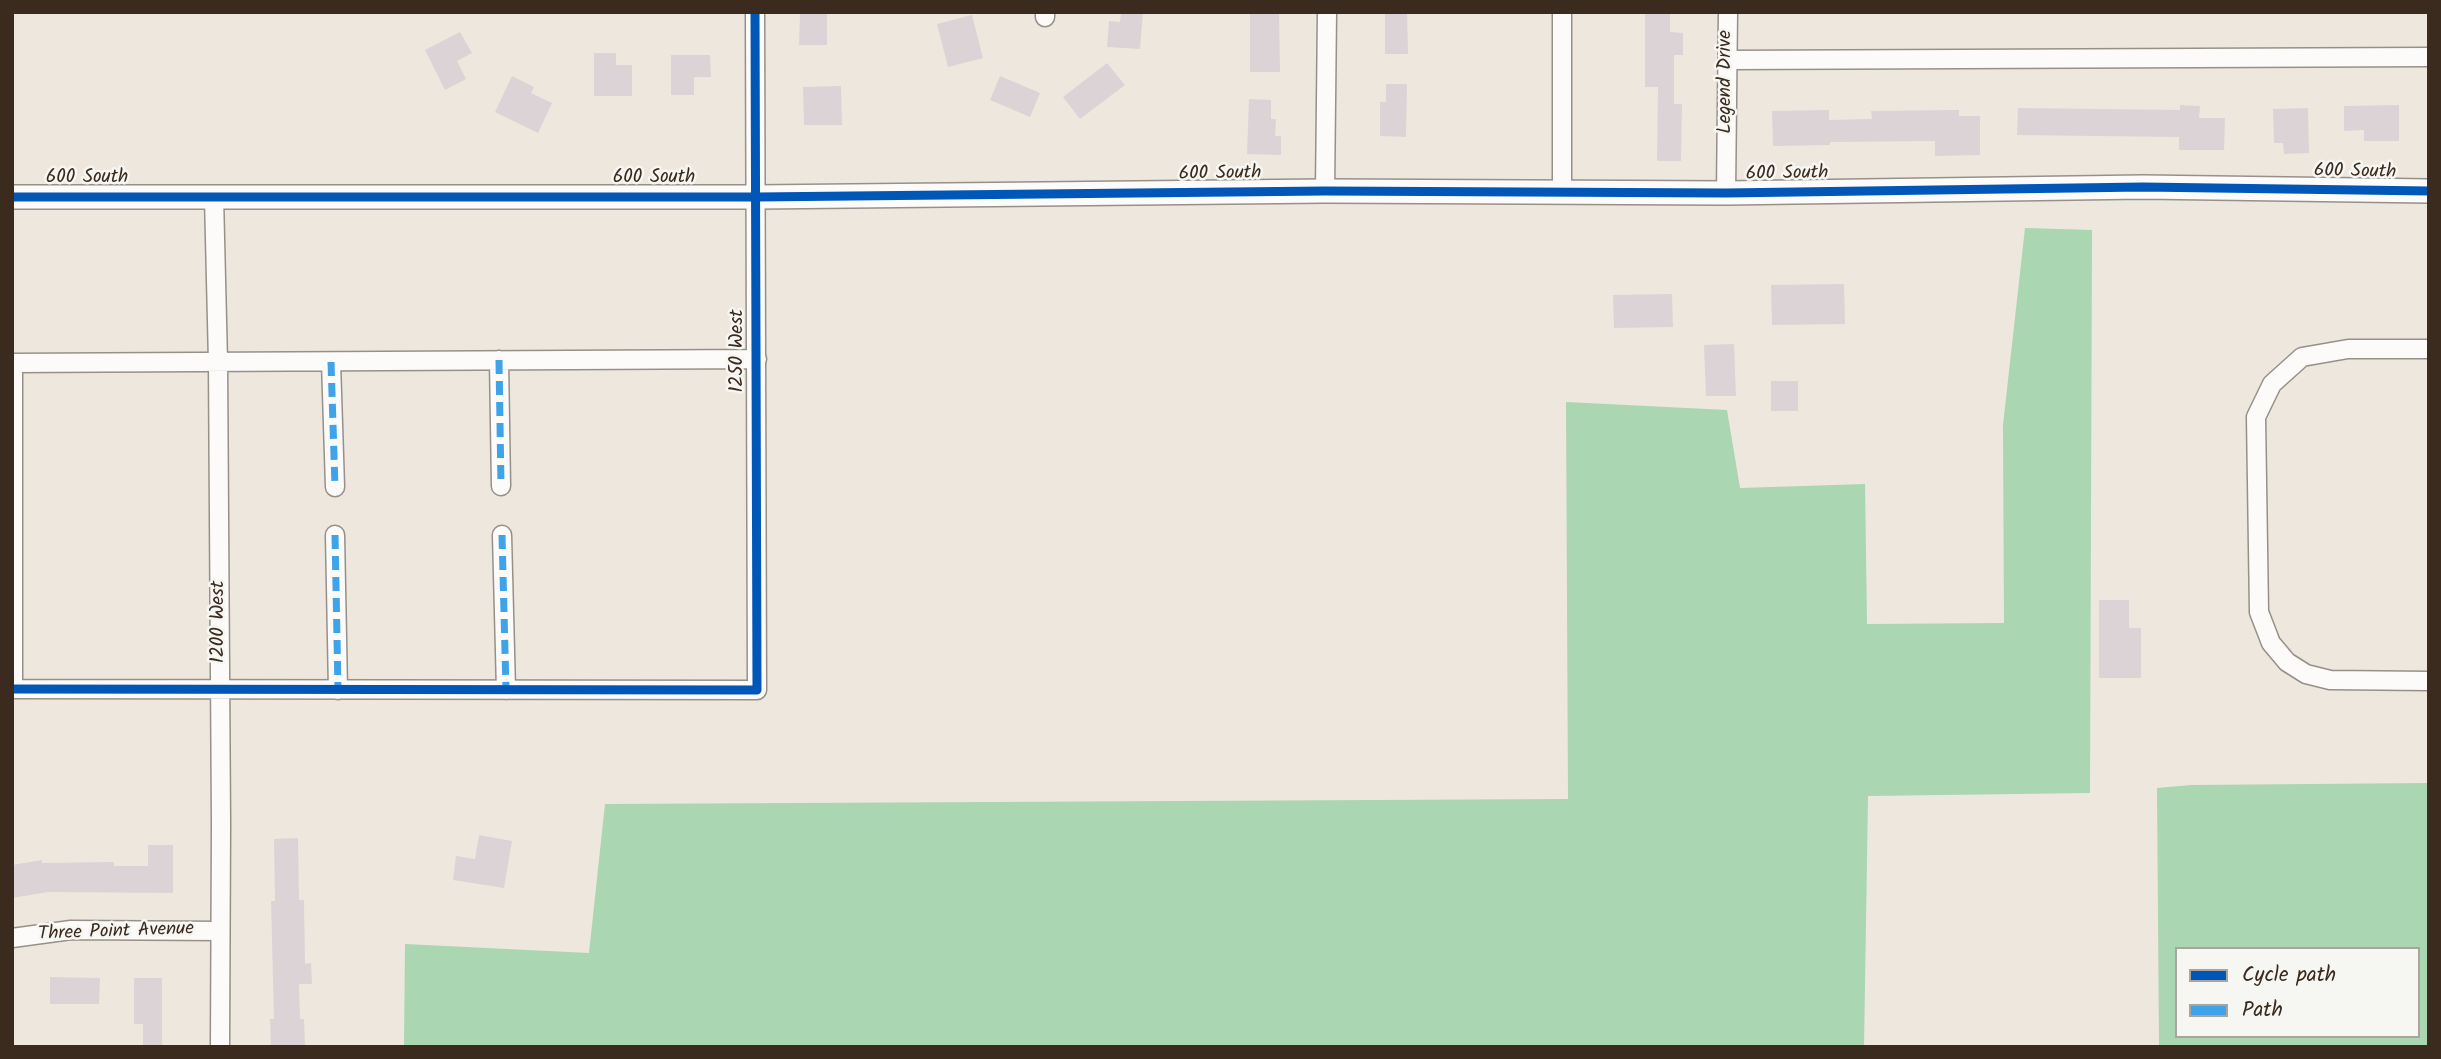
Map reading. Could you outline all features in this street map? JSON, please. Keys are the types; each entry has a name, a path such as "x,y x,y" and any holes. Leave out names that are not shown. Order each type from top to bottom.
{"main road":[{"name":"600 South","path":"12,197 757,197 1325,191 1726,193 2143,187 2429,191"}],"street":[{"name":"1250 West","path":"506,690 757,690 755,12"},
{"path":"1325,191 1327,12"},
{"path":"1562,12 1562,192"},
{"name":"Legend Drive","path":"1726,193 1728,12"},
{"path":"1728,60 2429,57"},
{"name":"1200 West","path":"214,197 218,362 220,1047"},
{"path":"2429,349 2348,349 2302,357 2273,384 2256,417 2259,611 2271,643 2287,662 2306,674 2330,680 2429,681"},
{"path":"502,535 506,690 12,689 13,363 757,359"},
{"path":"499,360 501,486"},
{"path":"331,362 335,487"},
{"path":"335,535 338,690"},
{"name":"Three Point Avenue","path":"12,938 71,930 220,931"}],"green space":[{"path":"2025,228 2092,230 2090,793 1868,796 1864,1047 404,1047 405,944 589,953 605,804 1568,799 1566,402 1727,410 1740,488 1865,484 1867,624 2004,623 2003,425"},
{"path":"2429,783 2429,1047 2159,1047 2157,788 2191,785"}],"building":[{"path":"800,12 827,12 827,45 799,45"},
{"path":"1121,12 1143,12 1140,49 1107,47 1109,21 1120,22"},
{"path":"1250,12 1279,12 1280,72 1250,72"},
{"path":"1385,12 1407,12 1408,54 1385,54"},
{"path":"1645,12 1670,12 1670,32 1683,33 1683,55 1674,55 1674,104 1682,104 1681,161 1657,161 1658,87 1645,87"},
{"path":"972,15 983,58 948,67 937,24"},
{"path":"460,32 472,53 457,61 466,79 445,90 425,50"},
{"path":"594,53 616,53 616,65 632,65 632,96 594,96"},
{"path":"671,55 710,55 711,77 694,77 694,95 671,95"},
{"path":"1107,63 1125,85 1080,119 1063,97"},
{"path":"512,76 534,87 531,93 552,103 538,133 495,112"},
{"path":"1000,76 1040,93 1030,117 990,100"},
{"path":"1386,84 1407,84 1406,137 1380,136 1380,102 1386,102"},
{"path":"841,86 842,125 804,125 803,87"},
{"path":"1249,99 1271,100 1271,119 1276,119 1275,136 1281,136 1281,155 1247,154"},
{"path":"2180,105 2200,106 2199,118 2225,118 2224,150 2179,150 2179,137 2017,135 2018,108 2180,110"},
{"path":"2399,105 2399,141 2364,141 2364,130 2344,131 2344,106"},
{"path":"2308,108 2309,153 2284,154 2283,143 2274,143 2273,109"},
{"path":"1829,110 1829,120 1872,119 1871,111 1959,110 1959,116 1980,116 1980,155 1935,156 1935,141 1830,142 1830,145 1773,146 1772,111"},
{"path":"1844,284 1845,324 1772,325 1771,285"},
{"path":"1672,294 1673,327 1614,328 1613,295"},
{"path":"1734,344 1736,396 1706,396 1704,345"},
{"path":"1771,381 1798,381 1798,411 1771,411"},
{"path":"2099,600 2129,600 2129,628 2141,628 2141,678 2099,678"},
{"path":"479,835 512,841 504,888 453,880 456,856 475,859"},
{"path":"298,838 299,900 304,900 305,964 311,963 312,984 299,984 300,1019 304,1019 305,1047 271,1047 270,1019 274,1019 271,901 275,901 274,839"},
{"path":"148,845 173,845 173,893 48,892 12,898 12,865 42,860 42,863 114,862 114,866 148,866"},
{"path":"50,977 100,978 99,1004 50,1004"},
{"path":"134,978 162,978 162,1047 143,1047 143,1024 134,1024"}],"marked path":[{"path":"499,360 501,486"},
{"path":"331,362 335,487"},
{"path":"335,535 338,690"},
{"path":"502,535 506,690"}],"cycle path":[{"path":"12,689 757,690 755,12"},
{"path":"12,197 757,197 1325,191 1726,193 2143,187 2429,191"}]}
